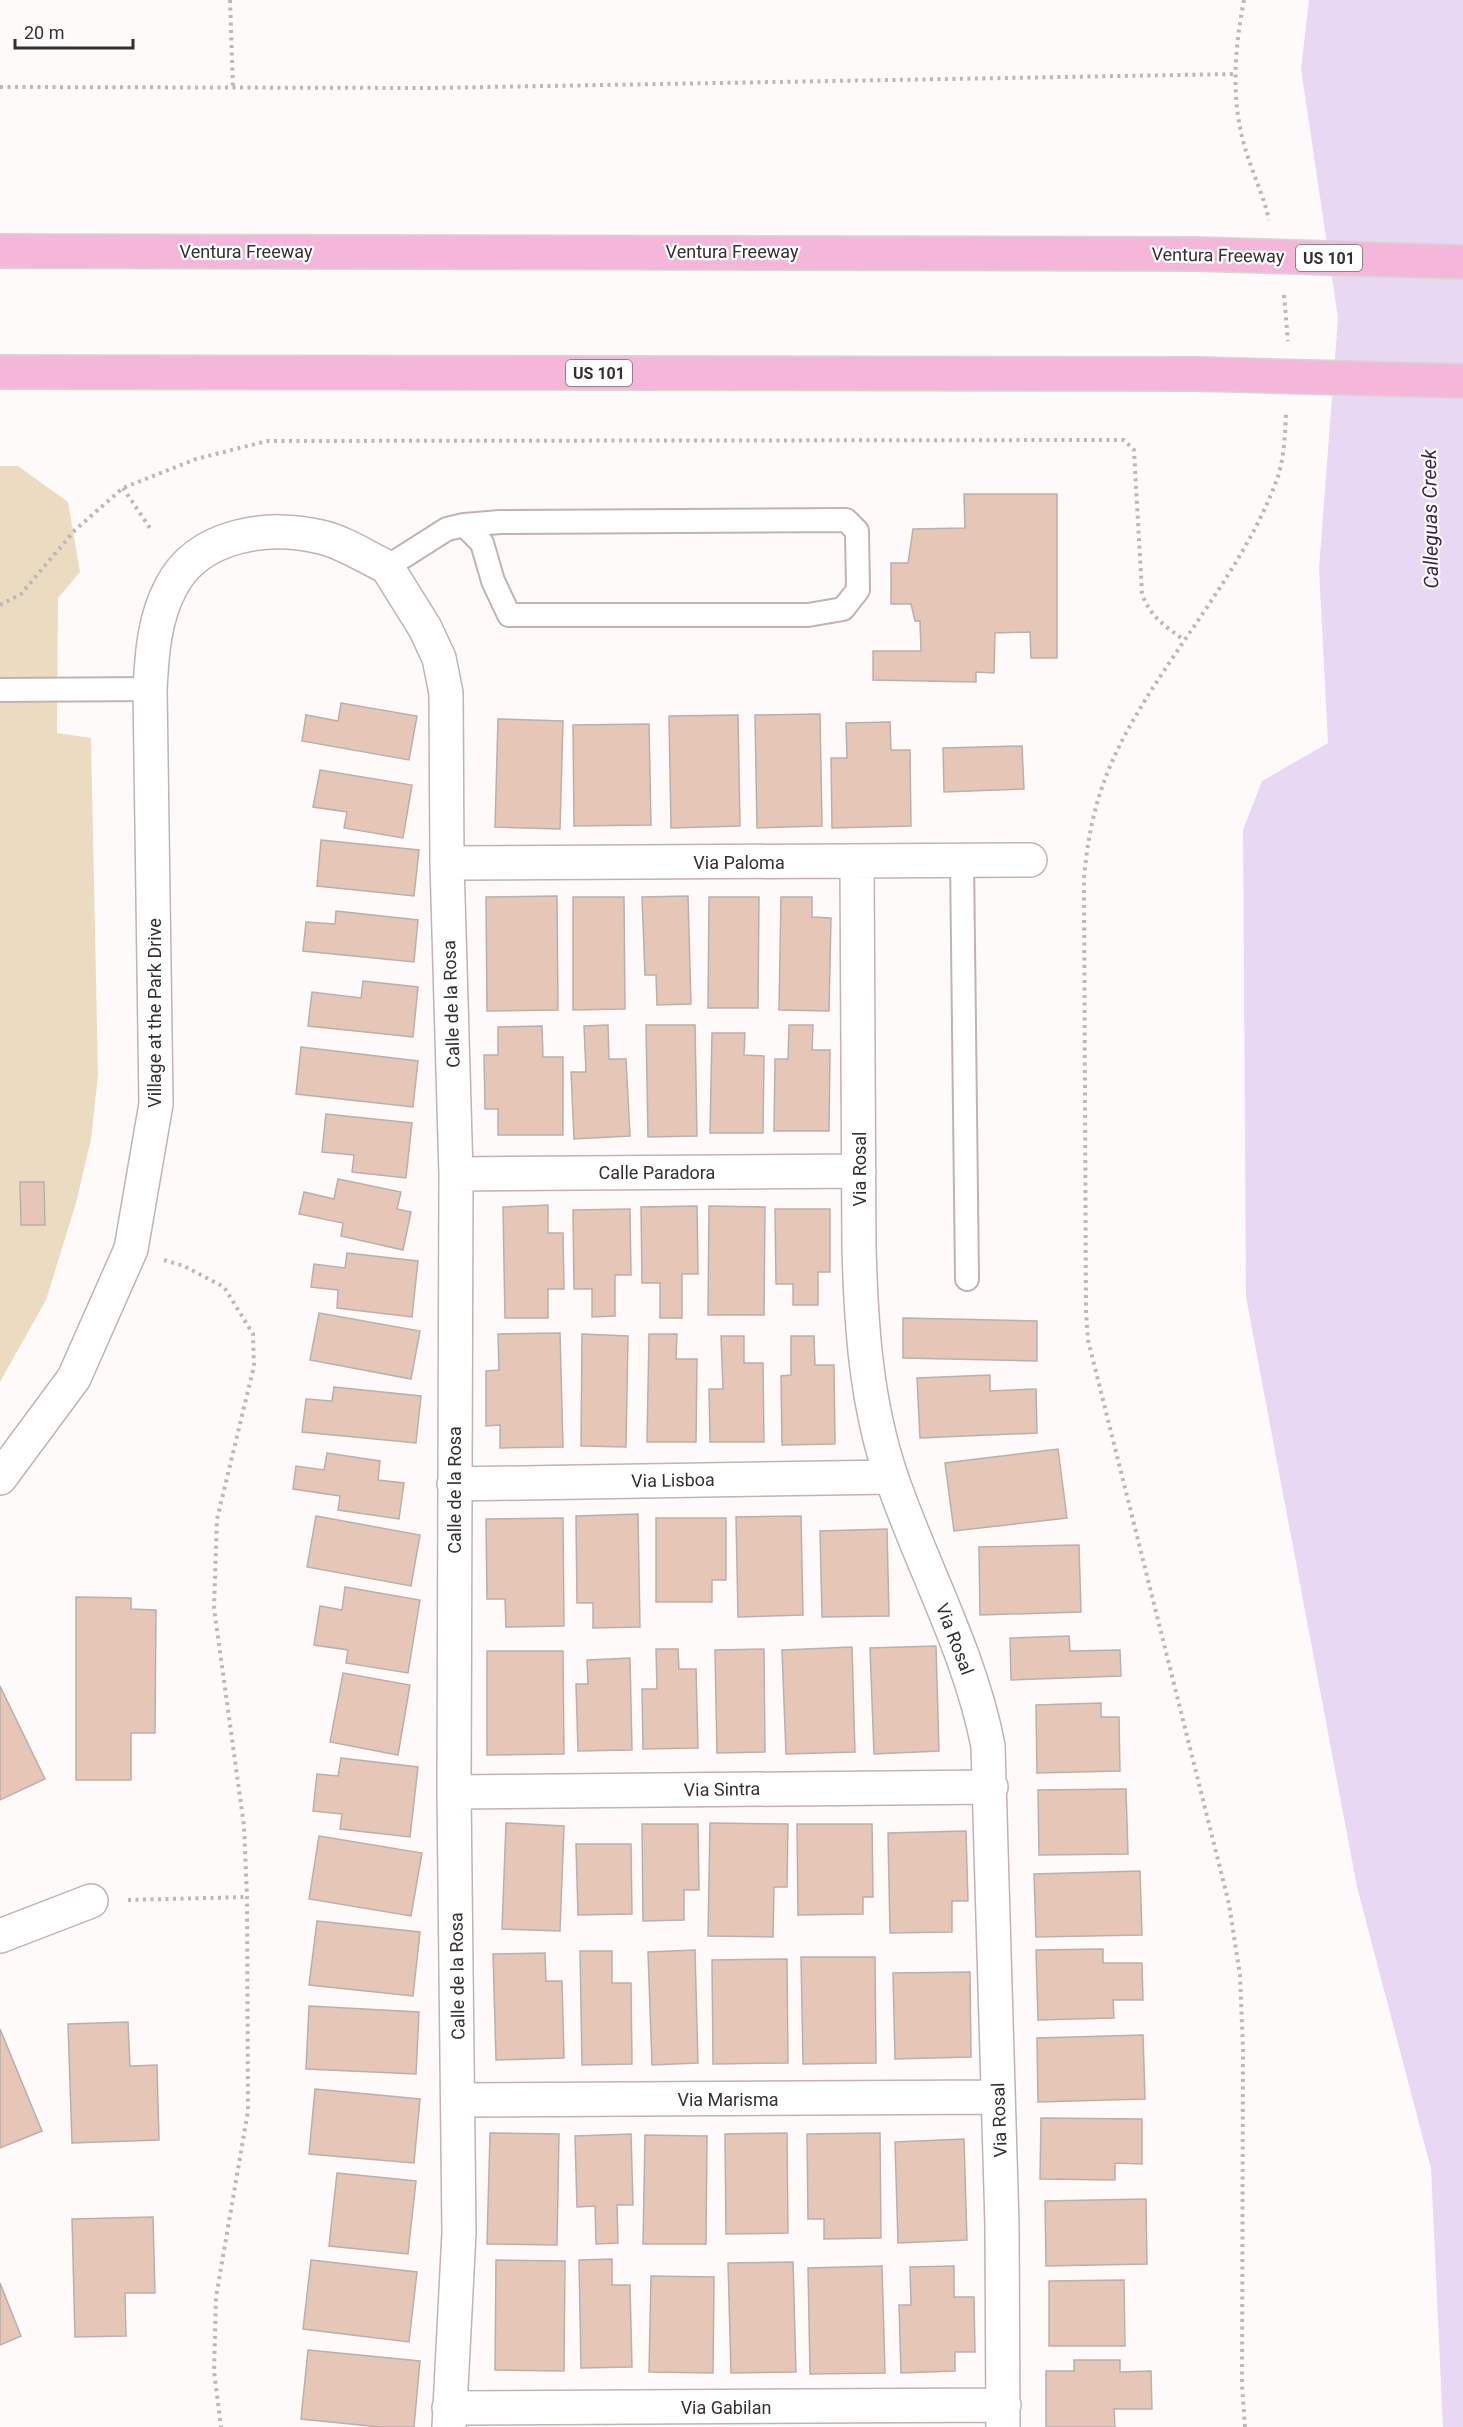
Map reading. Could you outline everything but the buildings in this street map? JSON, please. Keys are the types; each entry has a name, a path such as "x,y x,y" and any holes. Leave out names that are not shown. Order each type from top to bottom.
{"highway":[{"name":"Ventura Freeway","path":"0,251 1195,254 1463,262"},
{"name":"US 101","path":"0,372 1197,374 1463,381"}],"street":[{"name":"Village at the Park Drive","path":"0,1478 74,1378 131,1249 156,1104 150,689 152,645 159,614 172,584 196,558 226,540 257,532 287,530 324,537 387,567"},
{"name":"Calle de la Rosa","path":"387,567 425,628 439,658 446,693 447,863 456,1174 454,1792 459,2233 449,2418"},
{"name":"Via Paloma","path":"447,863 1030,860"},
{"name":"Via Rosal","path":"857,861 860,1309 867,1371 876,1426 891,1477 981,1710 988,1746 991,1787 1004,2416"},
{"name":"Calle Paradora","path":"456,1174 859,1171"},
{"name":"Via Lisboa","path":"454,1484 891,1477"},
{"name":"Via Sintra","path":"454,1792 991,1787"},
{"path":"0,1936 91,1900"},
{"name":"Via Marisma","path":"458,2100 998,2097"},
{"name":"Via Gabilan","path":"449,2418 1004,2416"}],"lane":[{"path":"387,567 447,530 464,525 500,522 846,520 857,531 858,590 843,609 808,615 509,615 494,581 482,543 464,525"},
{"path":"0,690 150,689"},
{"path":"962,860 967,1279"}],"path":[{"path":"230,0 233,89"},
{"path":"1244,0 1235,74 1237,108 1244,141 1271,226"},
{"path":"0,87 430,88 1235,74"},
{"path":"1284,285 1288,344"},
{"path":"1245,2427 1242,2385 1244,2049 1240,1975 1229,1905 1089,1340 1086,1312 1084,878 1089,827 1101,787 1125,735 1246,546 1277,480 1286,408"},
{"path":"0,605 21,594 75,530 123,488 196,459 267,441 1124,440 1134,450 1142,593 1154,618 1184,640"},
{"path":"123,488 152,531"},
{"path":"131,1249 184,1266 224,1287 253,1334 254,1366 216,1519 214,1608 244,1826 247,1897 248,2111 216,2297 214,2372 221,2427"},
{"path":"91,1900 247,1897"}],"shaded area":[{"path":"0,466 18,466 68,502 80,572 58,598 57,733 91,738 98,1075 91,1139 76,1203 46,1300 0,1382"}],"water":[{"name":"Calleguas Creek","path":"1309,0 1463,0 1463,2427 1443,2427 1431,2169 1357,1887 1246,1297 1243,830 1262,781 1328,743 1319,569 1338,318 1301,69"}]}
